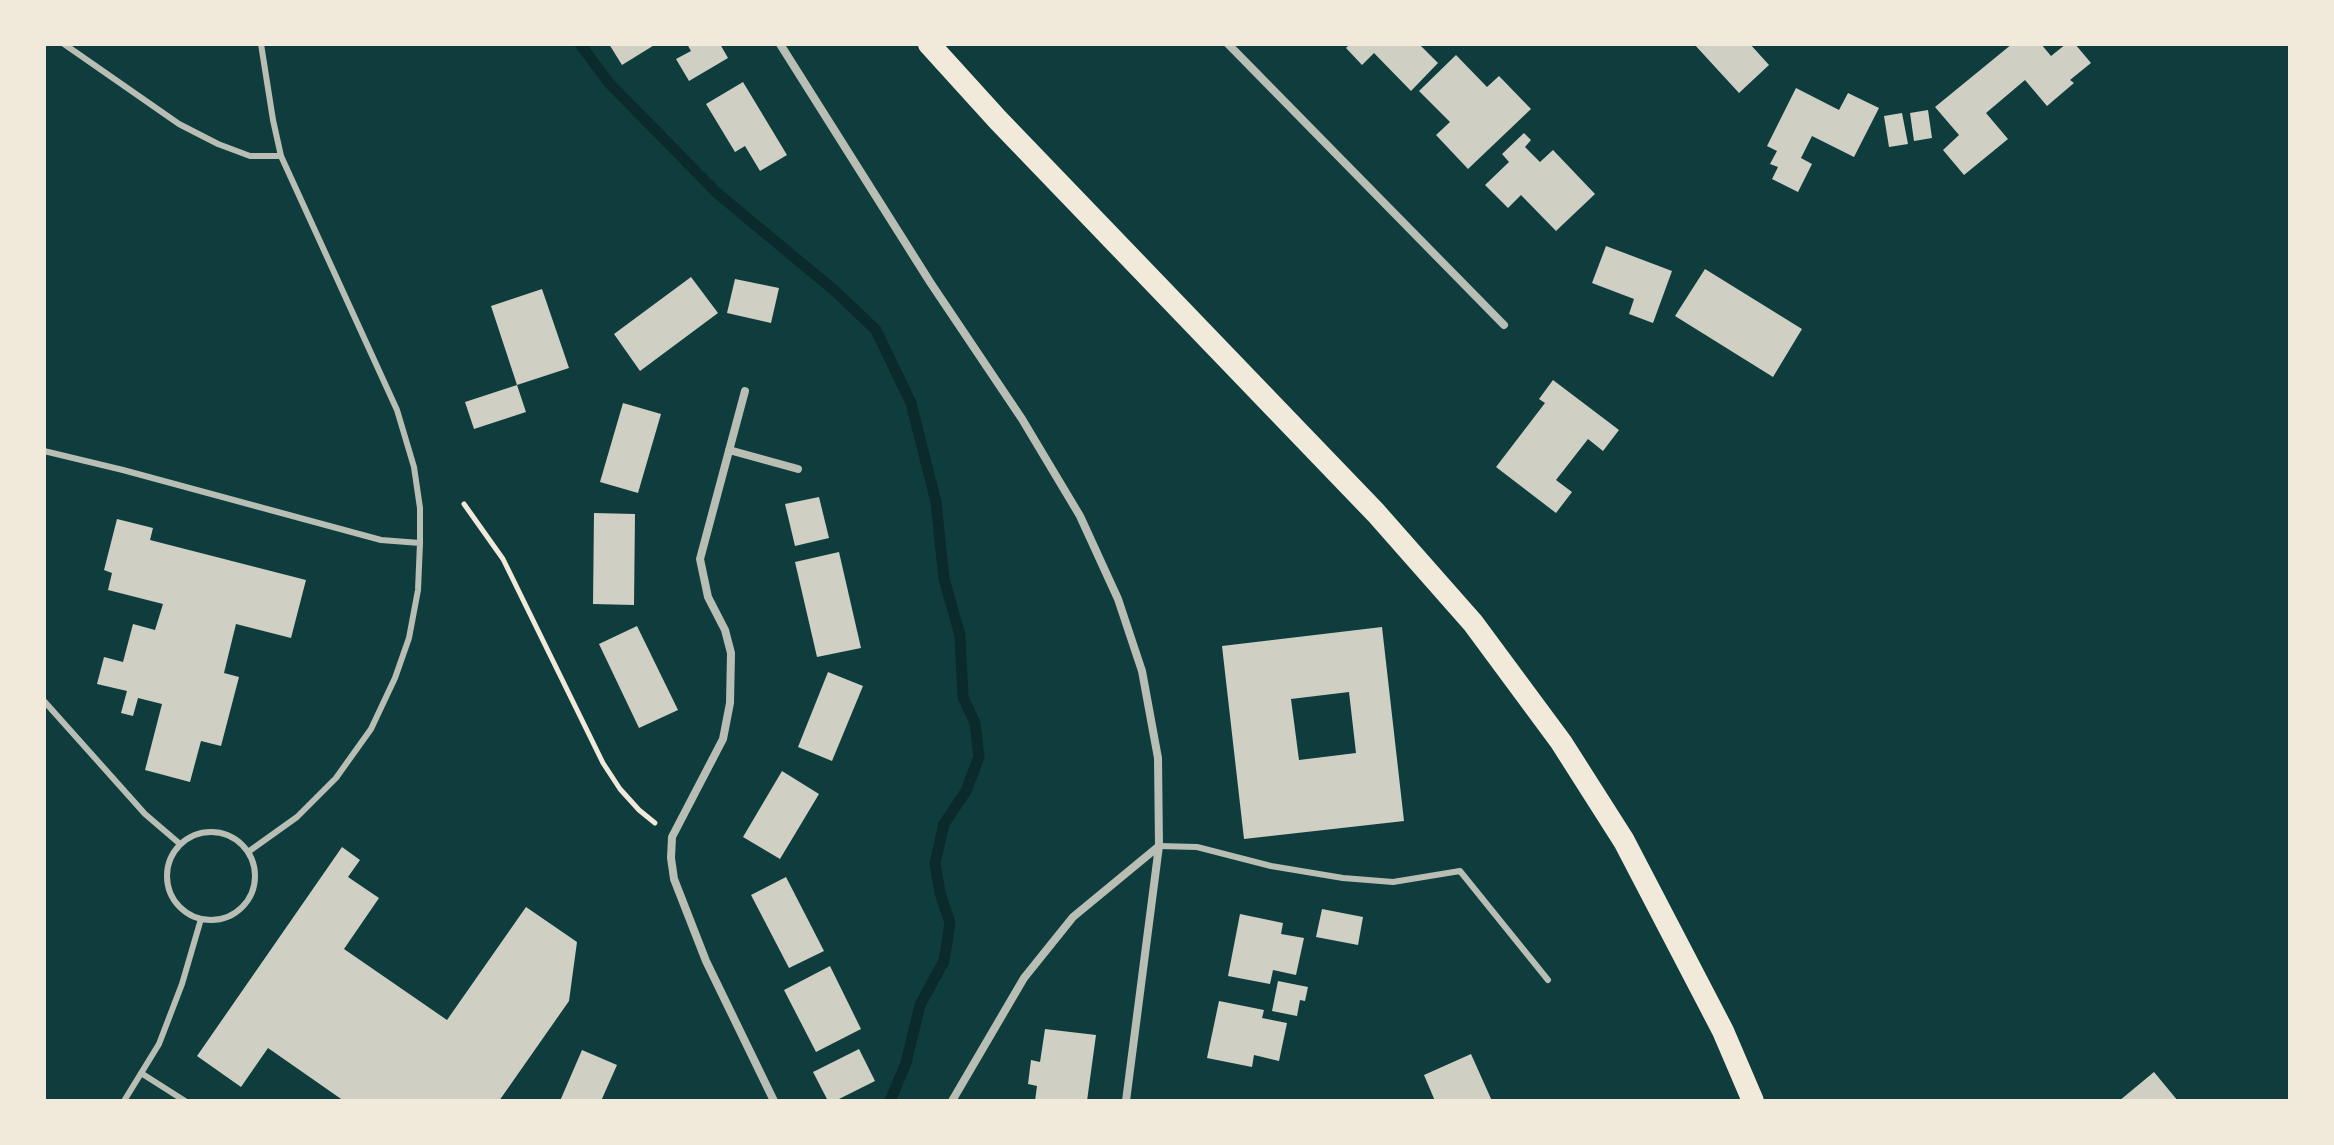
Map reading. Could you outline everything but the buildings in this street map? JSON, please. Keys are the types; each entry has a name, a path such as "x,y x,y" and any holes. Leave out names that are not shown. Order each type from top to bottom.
{"highway":[{"path":"929,44 998,120 1376,513 1473,623 1561,742 1624,841 1723,1031 1753,1101"}],"street":[{"path":"780,44 930,282 1022,419 1080,516 1118,599 1142,671 1158,758 1159,846 1126,1101"},
{"path":"1228,44 1504,325"},
{"path":"745,391 700,559 708,597 725,630 731,653 730,703 723,739 672,837 671,858 678,890 706,961 774,1101"},
{"path":"729,450 798,469"},
{"path":"953,1101 1024,978 1073,917 1159,846"}],"lane":[{"path":"64,44 179,124 250,156 281,156"},
{"path":"248,852 297,817 336,778 371,729 395,678 409,638 418,590 420,543 420,508 414,467 397,410 281,156 261,44"},
{"path":"44,451 381,540 420,543"},
{"path":"44,701 145,814 180,844"},
{"path":"215,832 239,842 254,865 255,880 243,906 230,915 216,919 201,919 189,914 171,894 167,881 172,855 180,844 190,837 215,832"},
{"path":"1159,846 1197,847 1271,866 1343,878 1393,882 1460,871 1548,980"},
{"path":"124,1101 159,1044 182,984 201,919"},
{"path":"141,1073 185,1101"}],"path":[{"path":"464,504 503,559 603,763 639,810"}],"waterway":[{"path":"580,44 609,83 717,193 835,291 876,330 911,403 936,502 944,579 960,635 963,697 975,723 979,757 966,791 944,824 935,863 940,893 950,923 944,961 920,1005 906,1063 890,1101"}]}
